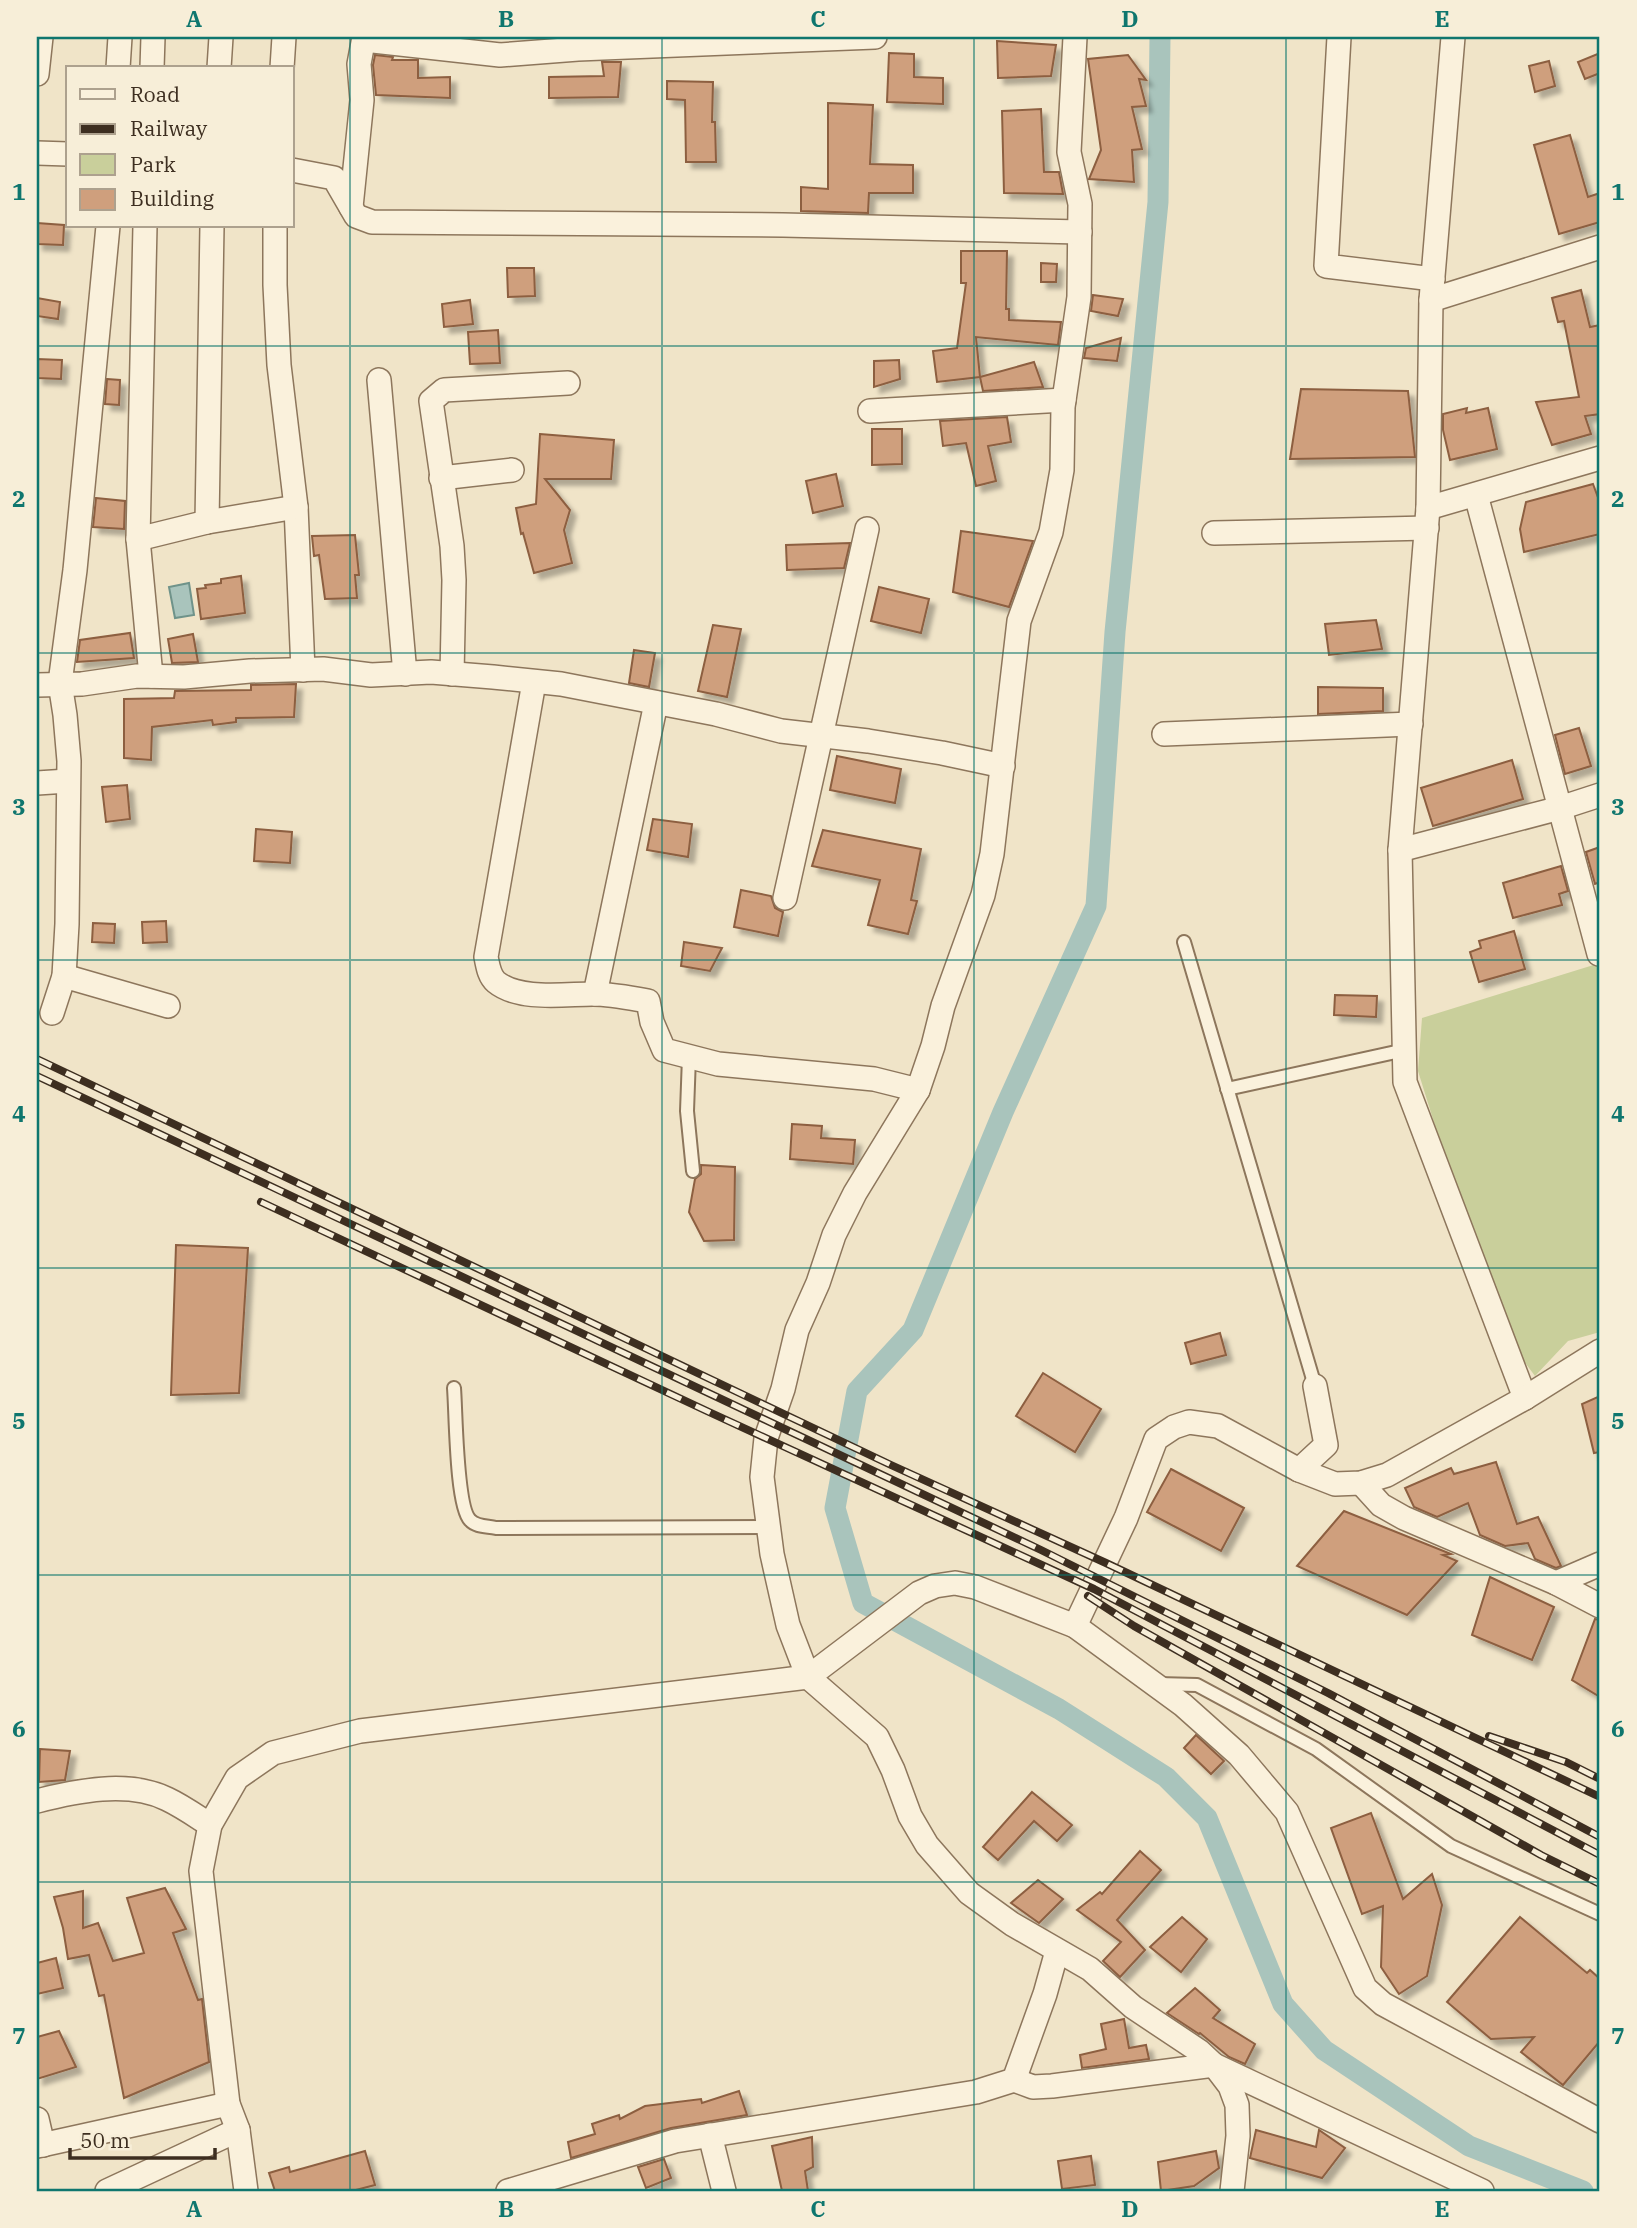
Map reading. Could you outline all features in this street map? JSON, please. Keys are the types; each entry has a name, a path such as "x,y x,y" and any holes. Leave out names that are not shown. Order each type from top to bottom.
{"street":[{"path":"37,74 41,37"},
{"path":"118,66 120,37"},
{"path":"152,66 153,37"},
{"path":"219,66 221,37"},
{"path":"282,66 284,37"},
{"path":"351,209 362,100 359,64 364,39 500,55 578,43 875,37"},
{"path":"1075,37 1069,152 1080,204 1079,297 1064,400 1062,470 1051,532 1019,621 992,854 983,895 963,957 943,1006 918,1090 855,1193 834,1235 818,1283 797,1329 783,1388 766,1438 762,1477 772,1554 788,1625 808,1677 877,1737 910,1816 927,1845 969,1893 1012,1924 1090,1969 1133,2007 1199,2051 1214,2065 1230,2086 1237,2105 1238,2136 1232,2191"},
{"path":"1339,37 1326,266 1432,290 1600,247"},
{"path":"1453,37 1432,290 1428,518 1400,850 1405,1082 1525,1398"},
{"path":"37,153 66,154"},
{"path":"294,170 334,178 356,216 372,222 783,225 1080,232"},
{"path":"52,1013 64,976 68,781 65,715 48,684 75,570 108,228"},
{"path":"145,228 138,539 151,676"},
{"path":"207,522 212,228"},
{"path":"275,228 279,365 296,507 303,670"},
{"path":"379,380 405,674"},
{"path":"452,674 453,557 431,401 444,390 568,383"},
{"path":"870,411 1064,400"},
{"path":"1214,533 1428,518 1476,495 1600,458"},
{"path":"441,478 512,470"},
{"path":"1476,495 1599,954"},
{"path":"138,539 207,522 296,507"},
{"path":"785,898 867,529"},
{"path":"48,684 82,684 151,676 184,677 323,669 371,675 452,674 561,684 716,714 781,731 942,753 1003,766"},
{"path":"534,682 486,957 489,973 495,981 513,992 571,996 594,994 648,1001 652,1022 664,1051 743,1068 874,1079 918,1090"},
{"path":"594,994 656,703"},
{"path":"1164,734 1411,724"},
{"path":"37,783 68,781"},
{"path":"1400,850 1600,795"},
{"path":"64,976 169,1006"},
{"path":"1075,1626 1126,1518 1156,1439 1174,1427 1189,1422 1218,1426 1299,1470 1335,1484 1361,1483 1387,1475 1525,1398 1600,1351"},
{"path":"1299,1470 1326,1445 1315,1386"},
{"path":"1361,1483 1381,1505 1404,1518 1556,1583 1600,1606"},
{"path":"1556,1583 1600,1564"},
{"path":"246,2191 238,2130 228,2104 201,1871 210,1825 237,1779 273,1753 360,1731 808,1677 919,1593 935,1586 955,1583 975,1587 1075,1626 1183,1705 1239,1755 1287,1812 1365,1988 1382,2004 1600,2121"},
{"path":"37,1801 98,1790 140,1790 166,1798 210,1825"},
{"path":"1014,2080 1045,1994 1057,1951"},
{"path":"508,2191 540,2187 675,2141 976,2092 1014,2080 1033,2087 1052,2087 1214,2065 1482,2191"},
{"path":"37,2119 40,2145 228,2104"},
{"path":"107,2191 238,2130"},
{"path":"710,2135 724,2191"}],"lane":[{"path":"1184,942 1315,1386"},
{"path":"1227,1089 1405,1050"},
{"path":"689,1057 687,1111 693,1171"},
{"path":"454,1388 461,1496 469,1519 477,1525 496,1528 769,1527"},
{"path":"1154,1684 1197,1685 1317,1749 1451,1846 1600,1914"}],"green space":[{"path":"1600,963 1600,1332 1568,1341 1535,1376 1523,1360 1447,1164 1418,1071 1422,1018"}],"water":[{"path":"189,583 194,615 175,618 169,587"}],"building":[{"path":"997,41 1056,45 1051,76 998,78"},
{"path":"889,53 914,54 914,77 943,78 943,104 887,102"},
{"path":"1600,53 1600,73 1585,79 1578,62"},
{"path":"375,55 393,57 392,60 418,60 418,78 450,77 450,98 376,95 373,65"},
{"path":"1128,55 1146,80 1139,79 1146,106 1132,107 1142,149 1132,150 1134,182 1089,179 1101,150 1088,59"},
{"path":"1549,61 1555,86 1535,92 1529,66"},
{"path":"602,62 621,62 618,97 549,98 549,77 604,76"},
{"path":"667,81 713,82 712,122 715,122 716,162 686,162 685,100 667,99"},
{"path":"828,103 873,105 870,164 913,165 913,193 869,193 868,213 801,211 801,187 828,189"},
{"path":"1041,109 1044,172 1059,172 1063,194 1004,193 1002,111"},
{"path":"1570,135 1588,197 1600,193 1600,222 1559,234 1534,145"},
{"path":"37,223 64,225 63,245 37,244"},
{"path":"961,251 1007,251 1006,309 1009,309 1009,320 1061,322 1058,345 976,337 980,377 937,382 933,351 957,348 966,283 961,283"},
{"path":"1041,263 1057,264 1056,282 1041,282"},
{"path":"507,268 534,268 535,296 508,297"},
{"path":"1581,290 1590,327 1600,325 1600,414 1585,416 1591,434 1552,445 1536,402 1579,397 1564,321 1558,322 1552,298"},
{"path":"1093,295 1123,299 1118,316 1091,311"},
{"path":"37,298 60,302 58,319 37,316"},
{"path":"470,300 473,324 444,327 442,304"},
{"path":"498,330 500,363 470,364 468,332"},
{"path":"1121,338 1117,361 1084,358 1086,348"},
{"path":"37,359 62,360 61,379 37,378"},
{"path":"899,360 900,379 874,387 874,361"},
{"path":"1034,362 1043,387 983,391 980,377"},
{"path":"107,379 120,380 119,405 105,404"},
{"path":"1301,389 1408,391 1415,457 1290,459"},
{"path":"1467,408 1466,413 1488,408 1497,449 1450,460 1443,430 1443,414"},
{"path":"1007,417 1011,442 988,446 996,481 976,486 966,443 943,446 940,421"},
{"path":"872,429 902,429 902,464 872,465"},
{"path":"540,434 614,440 611,479 545,479 570,510 564,530 572,563 534,573 523,533 521,534 516,508 536,504"},
{"path":"836,474 843,506 813,513 806,481"},
{"path":"1593,484 1600,503 1600,534 1524,552 1520,529 1526,502"},
{"path":"96,498 125,501 124,529 93,527"},
{"path":"961,531 1033,541 1009,607 953,592"},
{"path":"355,535 359,575 355,575 357,598 325,599 319,555 314,556 312,536"},
{"path":"850,543 844,568 787,570 786,545"},
{"path":"241,576 245,613 201,619 197,589 221,583 221,579"},
{"path":"879,587 929,599 921,633 871,621"},
{"path":"1376,620 1382,649 1329,655 1325,624"},
{"path":"713,625 741,629 727,697 698,691"},
{"path":"130,633 134,658 77,662 80,640"},
{"path":"193,634 198,662 172,663 168,639"},
{"path":"634,650 655,653 649,687 629,683"},
{"path":"296,684 294,717 236,718 236,722 213,725 212,720 152,727 151,760 124,758 124,699 174,698 175,691 251,690 251,685"},
{"path":"1318,687 1383,688 1383,711 1318,714"},
{"path":"1579,728 1591,766 1565,774 1555,735"},
{"path":"837,756 901,769 895,803 830,790"},
{"path":"1512,760 1523,799 1433,826 1421,788"},
{"path":"127,785 130,819 106,822 102,787"},
{"path":"653,819 692,824 688,857 647,850"},
{"path":"256,829 292,832 290,863 254,861"},
{"path":"823,830 921,849 911,900 917,901 908,934 868,925 880,880 812,866"},
{"path":"1600,847 1600,882 1595,884 1586,852"},
{"path":"1561,866 1568,891 1559,894 1562,905 1513,918 1503,883"},
{"path":"741,890 771,896 775,908 783,912 778,936 734,927"},
{"path":"166,921 167,942 143,943 142,922"},
{"path":"93,923 115,924 114,943 92,942"},
{"path":"1514,931 1525,969 1479,982 1470,952 1481,948 1479,941"},
{"path":"684,942 722,948 710,971 681,966"},
{"path":"1335,995 1377,996 1376,1017 1334,1015"},
{"path":"792,1124 822,1126 821,1138 855,1140 853,1164 790,1159"},
{"path":"701,1165 735,1167 734,1240 704,1241 689,1212 695,1179 701,1174"},
{"path":"176,1245 248,1248 239,1393 171,1395"},
{"path":"1220,1333 1226,1355 1191,1364 1185,1343"},
{"path":"1043,1373 1101,1409 1075,1452 1016,1416"},
{"path":"1600,1396 1600,1452 1594,1453 1582,1404"},
{"path":"1496,1462 1517,1524 1538,1517 1561,1566 1556,1568 1535,1559 1528,1543 1505,1546 1480,1535 1468,1503 1437,1517 1414,1507 1405,1488 1451,1468 1454,1474"},
{"path":"1171,1469 1244,1508 1221,1551 1147,1512"},
{"path":"1344,1511 1451,1554 1443,1555 1457,1561 1407,1615 1297,1566"},
{"path":"1490,1577 1554,1607 1532,1660 1472,1635"},
{"path":"1595,1619 1600,1620 1600,1697 1572,1680"},
{"path":"1196,1735 1224,1761 1211,1774 1184,1748"},
{"path":"40,1749 70,1751 65,1780 39,1782"},
{"path":"1032,1792 1072,1825 1057,1841 1034,1821 998,1860 983,1847"},
{"path":"1371,1813 1403,1899 1432,1874 1442,1905 1427,1976 1399,1994 1381,1967 1383,1906 1362,1914 1331,1828"},
{"path":"1140,1851 1161,1870 1117,1920 1145,1950 1120,1977 1103,1961 1121,1942 1077,1910 1100,1892 1102,1894"},
{"path":"1038,1880 1063,1899 1039,1923 1011,1903"},
{"path":"165,1888 186,1929 173,1933 198,2000 202,1999 209,2062 124,2098 104,1995 99,1996 89,1955 68,1959 54,1897 83,1891 83,1928 98,1923 113,1961 144,1953 127,1898"},
{"path":"1182,1917 1207,1939 1181,1972 1150,1947"},
{"path":"1520,1917 1587,1973 1590,1970 1600,1979 1600,2041 1563,2085 1521,2052 1534,2037 1491,2039 1447,2002"},
{"path":"56,1958 63,1988 37,1994 37,1963"},
{"path":"1195,1988 1220,2010 1213,2018 1255,2044 1245,2064 1229,2057 1200,2033 1167,2013"},
{"path":"1124,2019 1129,2048 1146,2045 1149,2059 1082,2068 1080,2055 1106,2049 1101,2024"},
{"path":"59,2031 76,2067 37,2079 37,2037"},
{"path":"739,2091 747,2115 671,2128 571,2158 568,2142 595,2134 592,2124 619,2115 620,2119 645,2106 701,2099 702,2103"},
{"path":"1256,2130 1316,2147 1319,2130 1345,2148 1322,2178 1250,2158"},
{"path":"812,2137 813,2167 805,2171 808,2191 782,2191 772,2146"},
{"path":"365,2151 375,2185 352,2191 275,2191 269,2173 289,2167 290,2172"},
{"path":"1216,2151 1219,2168 1194,2186 1161,2191 1158,2162"},
{"path":"1091,2156 1095,2185 1062,2189 1058,2161"},
{"path":"664,2159 671,2178 646,2188 638,2167"}],"waterway":[{"path":"1160,37 1158,202 1115,632 1096,906 1003,1112 913,1330 857,1391 835,1508 863,1603 1059,1709 1166,1777 1207,1818 1283,2004 1324,2050 1469,2146 1583,2191"}],"railway":[{"path":"37,1059 891,1465 1106,1563 1600,1797"},
{"path":"37,1076 1041,1550 1328,1693 1600,1837"},
{"path":"261,1202 1094,1589 1600,1855"},
{"path":"1088,1596 1134,1626 1541,1855 1600,1884"},
{"path":"1489,1736 1566,1762 1600,1779"}]}
